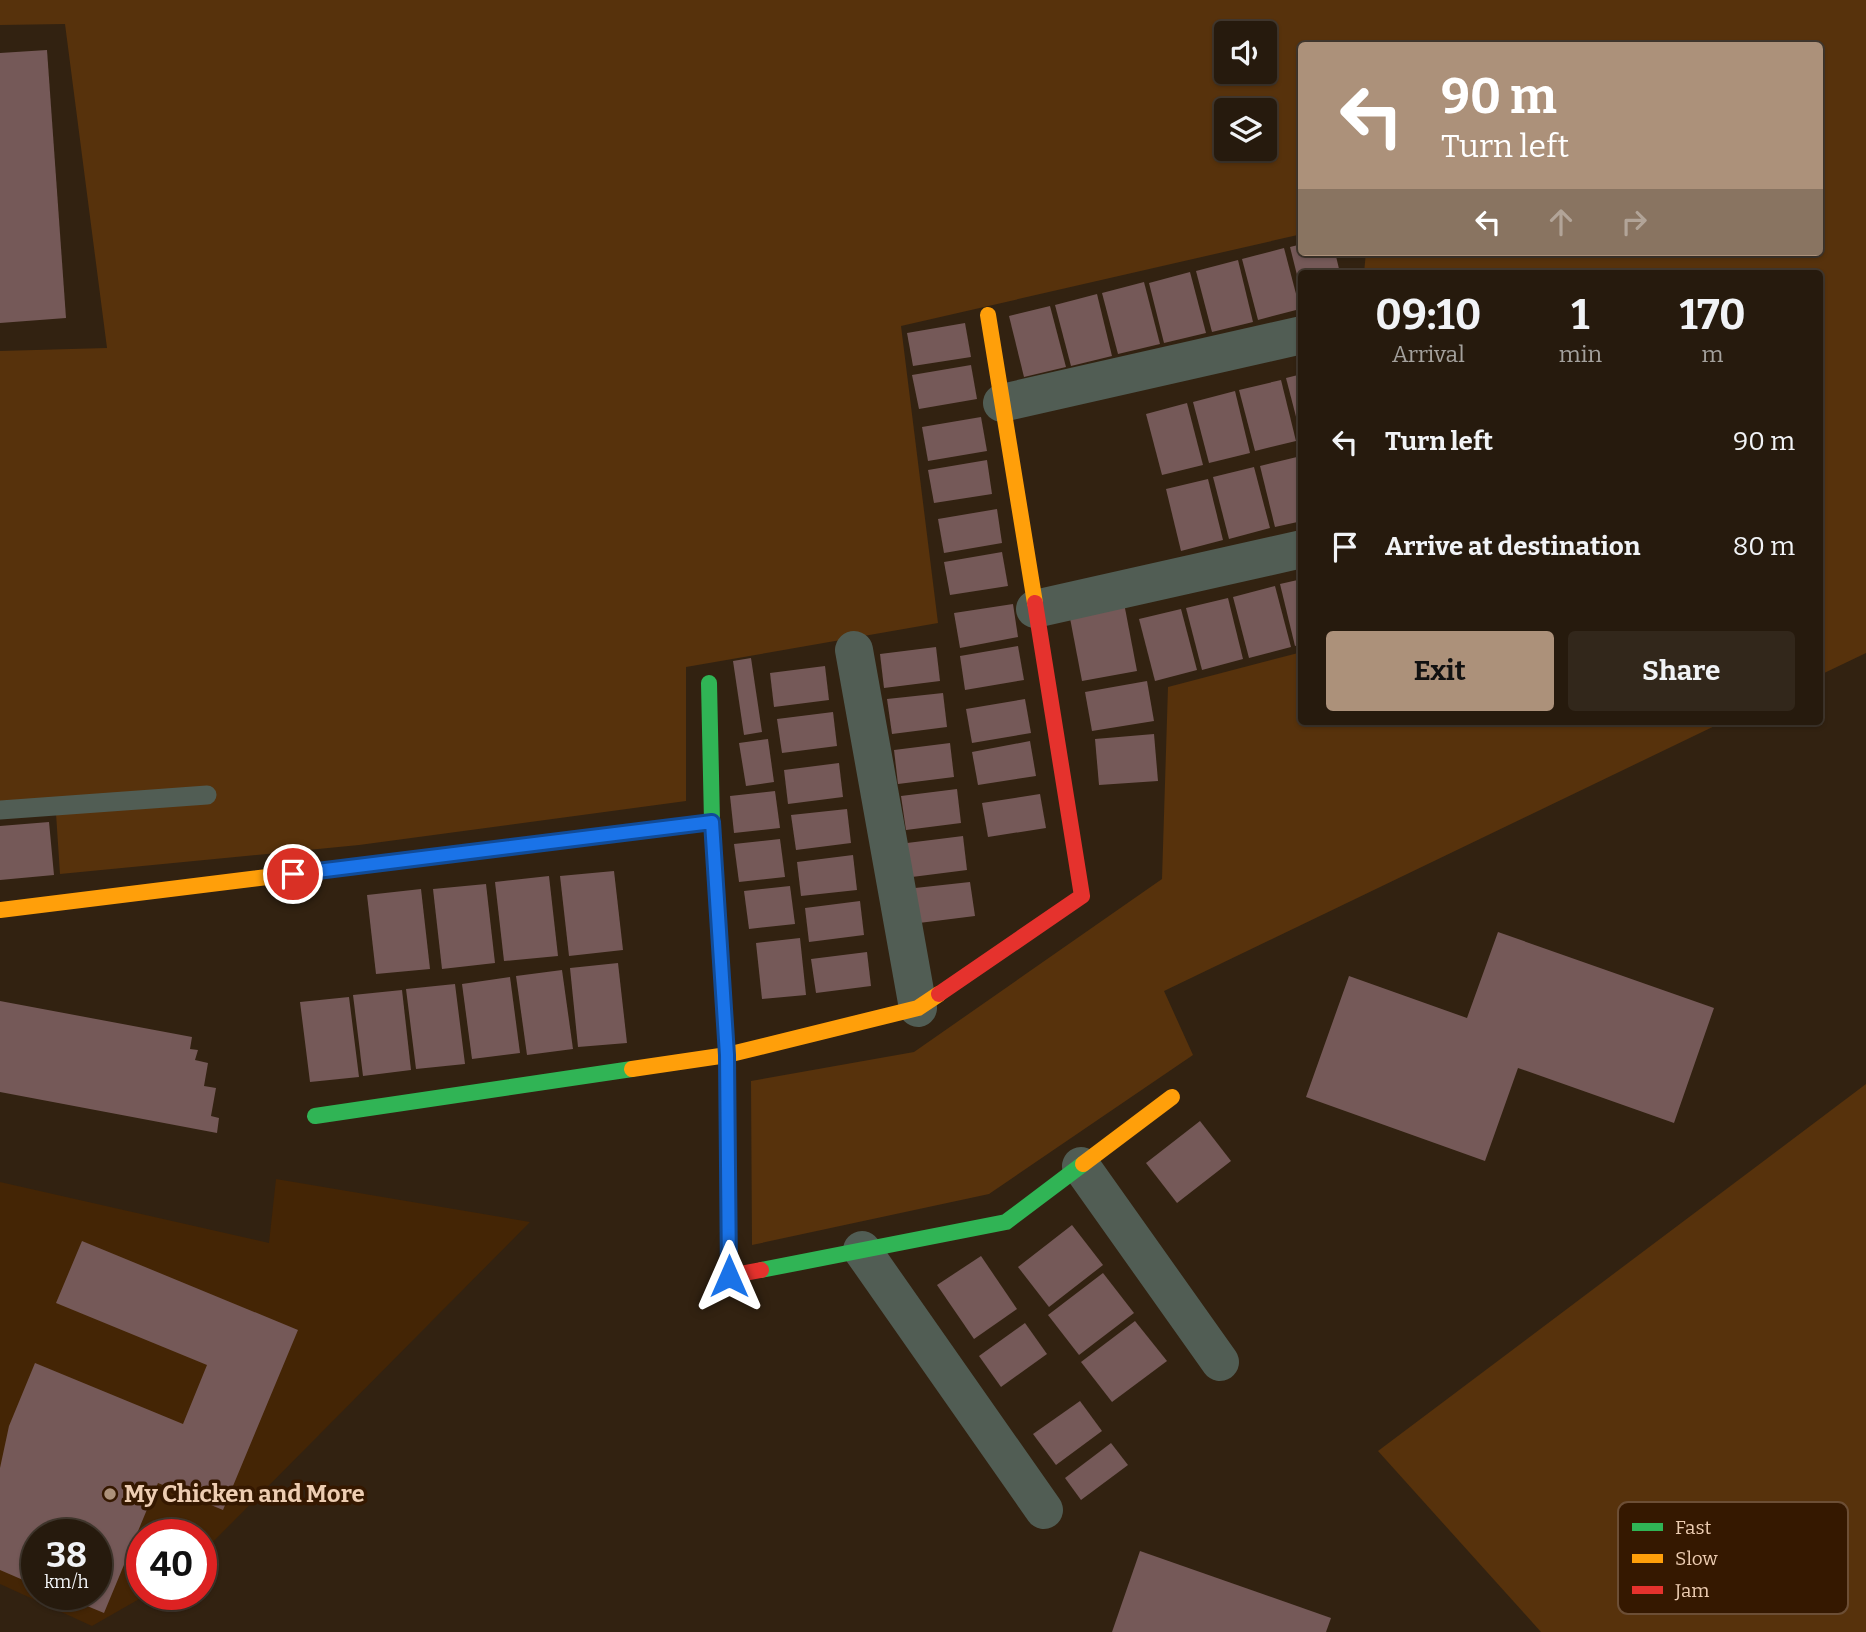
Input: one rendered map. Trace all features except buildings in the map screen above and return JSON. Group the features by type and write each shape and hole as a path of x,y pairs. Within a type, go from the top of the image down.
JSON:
{"street":[{"path":"315,1116 727,1055 918,1009 1082,897 988,315"},
{"path":"1002,403 1298,336"},
{"path":"1035,609 1298,550"},
{"path":"854,650 918,1009"},
{"path":"709,683 712,822 727,1055 729,1276 1006,1222 1172,1097"},
{"path":"0,910 712,822"},
{"path":"1081,1166 1220,1362"},
{"path":"862,1250 1044,1510"}],"lane":[{"path":"0,810 207,795"}],"shaded area":[{"path":"0,0 1866,0 1866,653 1823,674 1823,270 1364,270 1366,256 1823,256 1823,42 1298,42 1298,235 901,326 938,623 686,667 686,801 359,845 60,874 55,798 0,801 0,351 107,348 65,24 0,25"},
{"path":"1298,653 1298,725 1717,725 1164,991 1193,1055 989,1194 752,1245 751,1081 914,1052 1162,879 1168,687"},
{"path":"1866,1084 1866,1632 1541,1632 1378,1451"},
{"path":"276,1179 530,1222 217,1538 217,1519 126,1519 126,1607 92,1626 57,1610 112,1610 112,1519 21,1519 21,1594 0,1584 0,1182 269,1243"}],"traffic: fast":[{"path":"709,683 712,822 727,1058"},
{"path":"315,1116 632,1069"},
{"path":"761,1270 1006,1222 1083,1164"}],"traffic: slow":[{"path":"988,315 1035,603"},
{"path":"0,910 550,842"},
{"path":"632,1069 727,1055 918,1008 939,994"},
{"path":"1083,1164 1172,1097"}],"traffic: jam":[{"path":"939,994 1082,896 1035,603"},
{"path":"550,842 712,822"},
{"path":"727,1058 729,1276 761,1270"}],"place":[{"name":"My Chicken and More","path":"110,1494"}],"route":[{"path":"293,874 712,822 727,1055 729,1276"}]}
